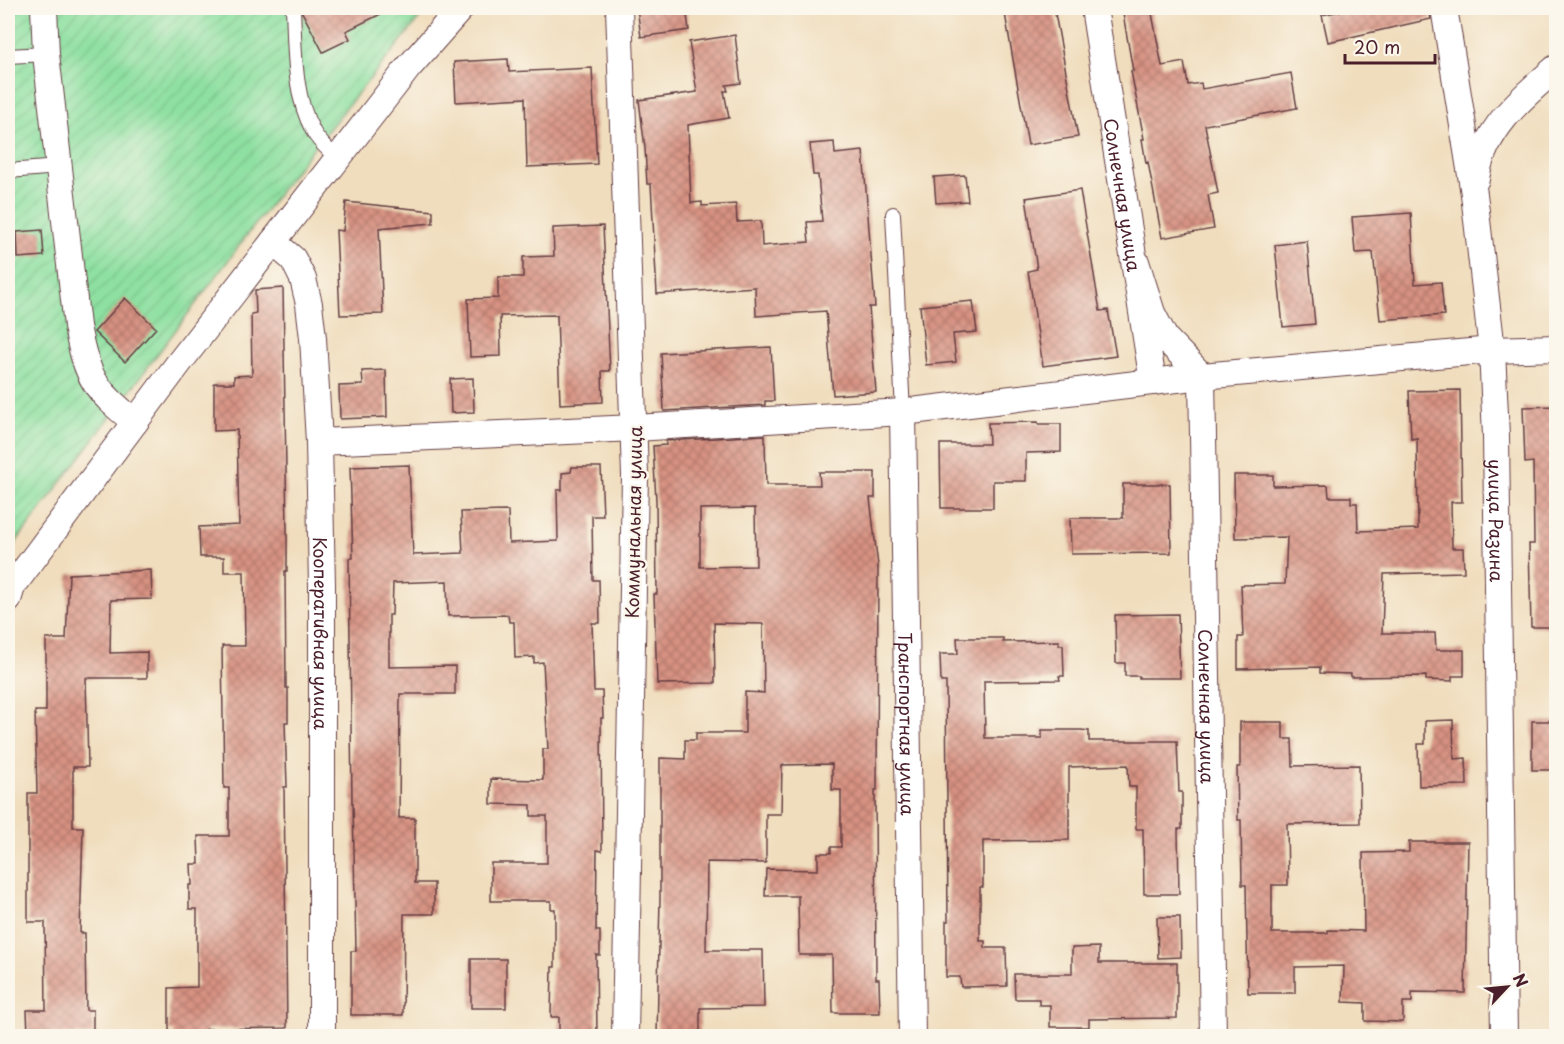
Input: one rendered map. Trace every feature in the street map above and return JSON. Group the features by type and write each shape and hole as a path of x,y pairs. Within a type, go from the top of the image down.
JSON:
{"street":[{"path":"44,8 46,54 77,326 82,352 89,375 100,390 108,400 135,422"},
{"path":"9,593 135,422 273,242 408,68 461,8"},
{"name":"Коммунальная улица","path":"619,8 635,428 625,1036"},
{"name":"Солнечная улица","path":"1094,8 1136,262 1153,382"},
{"name":"улица Разина","path":"1444,8 1474,194 1492,350 1497,460 1504,1036"},
{"path":"1474,194 1479,164 1494,131 1516,106 1557,68"},
{"path":"1457,84 1470,102 1486,112 1505,111 1516,106"},
{"name":"Кооперативная улица","path":"273,242 293,259 303,279 314,338 322,585 322,1036"},
{"path":"1136,262 1152,313 1165,338 1202,376"},
{"path":"319,442 635,428 903,412 1202,376 1492,350 1557,348"},
{"name":"Солнечная улица","path":"1202,376 1213,1036"},
{"name":"Транспортная улица","path":"903,412 912,1036"}],"lane":[{"path":"293,8 296,68 303,104 312,130 321,144 338,159"},
{"path":"8,56 46,54"},
{"path":"8,171 59,166"},
{"path":"893,214 903,412"}],"green space":[{"path":"8,8 428,8 306,157 8,553"}],"building":[{"path":"302,8 393,8 346,31 350,39 323,52"},
{"path":"637,8 686,8 689,30 641,37"},
{"path":"1004,8 1054,8 1078,137 1028,145"},
{"path":"1122,8 1151,8 1162,66 1184,62 1188,85 1201,83 1202,89 1291,73 1297,108 1205,125 1218,193 1208,195 1214,229 1162,238 1148,162 1146,163"},
{"path":"1354,8 1429,8 1431,19 1328,42 1322,15"},
{"path":"735,35 741,83 726,85 728,91 724,91 729,118 688,125 691,203 702,202 702,206 736,204 737,222 761,221 762,246 809,242 807,222 822,221 818,175 813,175 810,144 834,142 835,154 863,151 875,307 869,307 876,392 833,395 826,311 756,316 755,287 657,294 651,184 647,184 639,100 697,92 689,42"},
{"path":"508,59 509,72 592,68 597,164 527,167 525,98 456,102 454,62"},
{"path":"965,175 968,201 936,203 934,177"},
{"path":"1080,190 1100,311 1108,310 1116,356 1043,366 1028,271 1037,269 1026,198"},
{"path":"346,202 433,211 433,223 379,228 383,314 340,315 336,230 343,231"},
{"path":"1411,213 1415,284 1441,282 1444,315 1380,320 1373,252 1355,253 1352,217"},
{"path":"603,226 610,371 602,371 603,402 560,404 557,315 500,316 501,356 470,357 468,299 498,298 498,277 523,277 523,257 554,256 553,228"},
{"path":"42,230 44,256 18,258 17,232"},
{"path":"1307,241 1315,324 1283,327 1275,245"},
{"path":"283,288 287,530 286,688 288,688 288,722 285,722 287,787 284,787 287,1028 207,1029 207,1036 174,1036 174,1031 169,1031 169,988 197,987 197,909 189,909 189,885 192,885 191,864 199,864 198,836 229,836 229,788 224,788 222,646 245,646 244,572 224,572 224,557 200,557 199,527 239,525 237,430 214,431 214,383 234,383 234,376 252,375 251,314 256,313 255,290"},
{"path":"125,298 156,328 125,362 94,332"},
{"path":"973,301 977,332 953,334 956,362 926,365 920,306"},
{"path":"771,347 774,401 765,401 765,405 664,411 661,353"},
{"path":"386,370 387,417 340,419 339,386 363,385 362,371"},
{"path":"473,378 474,412 451,413 450,379"},
{"path":"1460,390 1462,502 1451,502 1452,548 1463,548 1464,572 1384,574 1382,633 1435,633 1436,650 1464,650 1464,676 1452,676 1452,681 1426,680 1426,676 1351,677 1351,674 1320,673 1320,667 1238,669 1238,637 1243,637 1241,585 1285,584 1287,537 1235,538 1234,475 1273,475 1273,486 1328,485 1329,497 1351,497 1351,503 1357,503 1358,531 1418,529 1417,438 1411,439 1409,391"},
{"path":"1557,406 1557,627 1531,627 1529,544 1534,544 1533,462 1525,463 1523,407"},
{"path":"1038,422 1038,424 1061,424 1061,452 1026,453 1026,481 993,481 993,508 941,508 940,444 989,444 988,423"},
{"path":"765,435 766,485 820,485 819,472 875,472 875,498 870,498 878,566 877,790 875,790 876,979 879,979 880,1013 833,1013 832,955 799,955 798,896 765,896 766,869 818,870 818,853 831,853 831,847 841,847 841,790 832,790 832,764 782,765 781,814 766,814 766,863 707,862 706,950 763,950 764,1007 700,1008 700,1036 657,1036 660,758 685,759 685,740 696,740 696,733 745,733 745,692 764,693 763,624 714,623 715,683 657,684 654,594 657,594 656,500 653,446 666,445 666,441","holes":["755,508 756,566 700,567 700,509"]},
{"path":"409,465 413,555 463,553 461,512 508,511 509,543 558,541 557,490 562,490 562,473 571,472 572,467 601,467 603,516 592,516 593,580 599,580 600,623 592,623 594,691 602,691 603,718 601,718 602,851 597,850 596,931 600,931 600,955 596,955 597,1036 559,1036 559,1017 551,1017 552,967 555,967 555,909 551,909 551,901 491,901 491,863 547,863 547,816 531,816 531,805 491,804 491,779 543,780 543,749 548,749 543,662 534,663 534,657 515,658 514,622 509,622 508,615 448,616 447,581 393,583 392,615 389,615 389,667 455,666 455,694 400,694 399,818 415,818 415,883 434,883 434,914 404,914 403,1015 351,1015 351,951 356,951 352,803 349,558 353,558 350,467"},
{"path":"1123,484 1170,484 1171,553 1071,554 1070,518 1123,518"},
{"path":"151,570 152,599 111,600 110,653 147,652 147,678 86,678 88,767 73,767 73,827 83,827 80,933 85,933 86,1010 93,1010 93,1035 28,1035 27,1010 46,1010 45,922 28,922 28,793 37,793 35,711 46,711 46,639 66,639 69,574"},
{"path":"1178,614 1180,678 1125,676 1125,663 1116,663 1115,615"},
{"path":"957,638 1003,638 1003,642 1059,641 1059,645 1063,645 1064,676 1059,676 1060,680 984,681 985,738 1042,738 1042,730 1081,730 1089,731 1089,741 1177,741 1179,792 1182,792 1182,829 1178,829 1179,894 1144,894 1143,829 1136,829 1136,787 1129,787 1128,765 1069,767 1069,840 983,841 980,941 985,941 985,948 1006,948 1007,986 961,987 960,977 946,977 946,921 948,921 946,682 941,682 940,654 958,654"},
{"path":"1453,720 1454,759 1466,758 1467,785 1419,786 1418,744 1425,744 1425,721"},
{"path":"1532,721 1557,721 1557,770 1532,770"},
{"path":"1240,722 1283,722 1283,739 1292,739 1293,766 1359,765 1360,823 1287,824 1288,885 1272,885 1272,933 1364,931 1363,853 1409,852 1409,842 1468,842 1465,993 1412,992 1412,1002 1403,1002 1403,1022 1365,1021 1365,1003 1343,1002 1344,966 1295,967 1295,993 1248,993 1246,885 1242,885 1241,820 1238,820 1237,767 1240,767"},
{"path":"1157,917 1180,917 1181,957 1158,958"},
{"path":"1099,947 1099,963 1177,963 1177,1018 1089,1019 1089,1027 1050,1027 1050,1005 1039,1005 1039,999 1015,999 1014,974 1072,974 1072,948"},
{"path":"471,959 506,959 506,1008 471,1008"}]}
